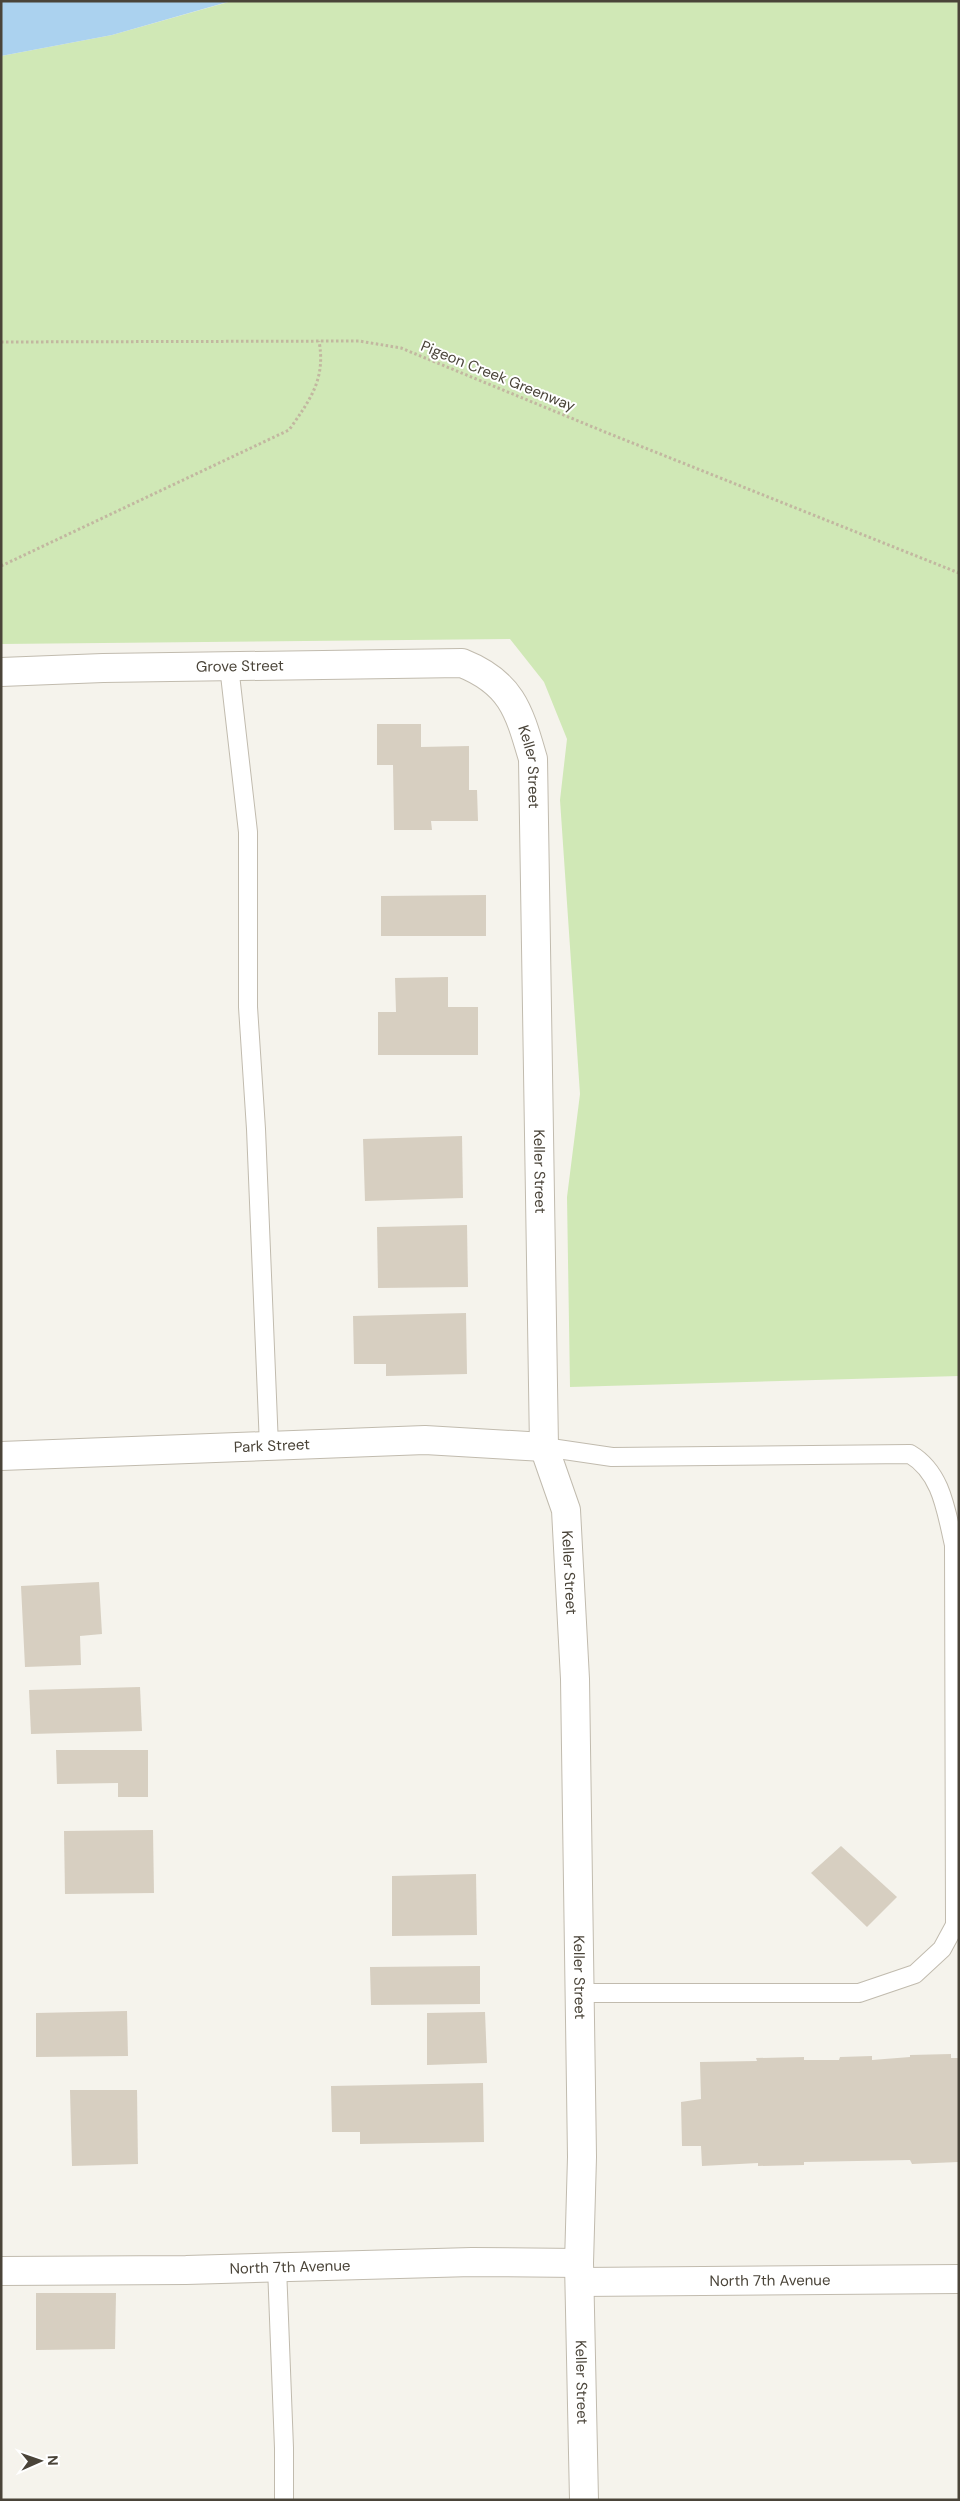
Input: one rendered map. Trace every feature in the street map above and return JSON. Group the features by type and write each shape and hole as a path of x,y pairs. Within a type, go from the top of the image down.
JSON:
{"street":[{"name":"Grove Street","path":"1,672 229,666 462,664 476,669"},
{"name":"Keller Street","path":"476,669 497,683 513,703 520,715 533,759 544,1447 566,1510 575,1679 582,2157 579,2272 584,2500"},
{"name":"Park Street","path":"1,1456 425,1440 544,1447"},
{"name":"North 7th Avenue","path":"1,2271 472,2262 579,2272 959,2279"}],"lane":[{"path":"229,666 248,832 248,1007 256,1129 269,1446"},
{"path":"544,1447 612,1458 910,1454 920,1460 940,1486 954,1544 956,1925 942,1949 915,1974 859,1993 580,1993"},
{"path":"278,2267 284,2500"}],"path":[{"path":"1,566 289,430 314,393 322,358 319,341"},
{"name":"Pigeon Creek Greenway","path":"1,342 359,341 401,348 605,432 959,573"}],"green space":[{"path":"232,1 959,1 959,1376 570,1387 567,1197 580,1094 560,800 567,739 544,682 510,639 1,644 1,56 112,35"}],"water":[{"path":"1,1 231,1 112,35 1,56"}],"building":[{"path":"377,724 421,724 421,747 469,746 469,790 477,790 478,821 431,821 432,830 394,830 393,765 377,765"},
{"path":"486,895 486,936 381,936 381,896"},
{"path":"448,977 448,1007 478,1007 478,1055 378,1055 378,1012 396,1012 395,978"},
{"path":"462,1136 463,1198 365,1201 363,1139"},
{"path":"467,1225 468,1287 378,1288 377,1227"},
{"path":"466,1313 467,1374 386,1376 386,1364 354,1364 353,1316"},
{"path":"99,1582 102,1634 80,1636 81,1665 25,1667 21,1586"},
{"path":"140,1687 142,1731 31,1734 29,1690"},
{"path":"56,1750 148,1750 148,1797 118,1797 118,1783 57,1784"},
{"path":"153,1830 154,1893 65,1894 64,1831"},
{"path":"841,1846 897,1897 867,1927 811,1873"},
{"path":"476,1874 477,1935 392,1936 392,1876"},
{"path":"480,1966 480,2004 371,2005 370,1967"},
{"path":"127,2011 128,2056 36,2057 36,2013"},
{"path":"485,2012 487,2063 427,2065 427,2013"},
{"path":"951,2054 951,2058 959,2058 958,2162 912,2164 910,2160 804,2162 804,2165 758,2166 758,2163 702,2166 701,2146 682,2146 681,2102 701,2099 700,2062 757,2061 756,2058 804,2057 804,2060 839,2060 840,2057 872,2056 872,2060 910,2057 910,2055"},
{"path":"483,2083 484,2142 360,2144 360,2132 332,2132 331,2086"},
{"path":"70,2090 137,2090 138,2164 72,2166"},
{"path":"36,2293 116,2293 115,2349 36,2350"}]}
